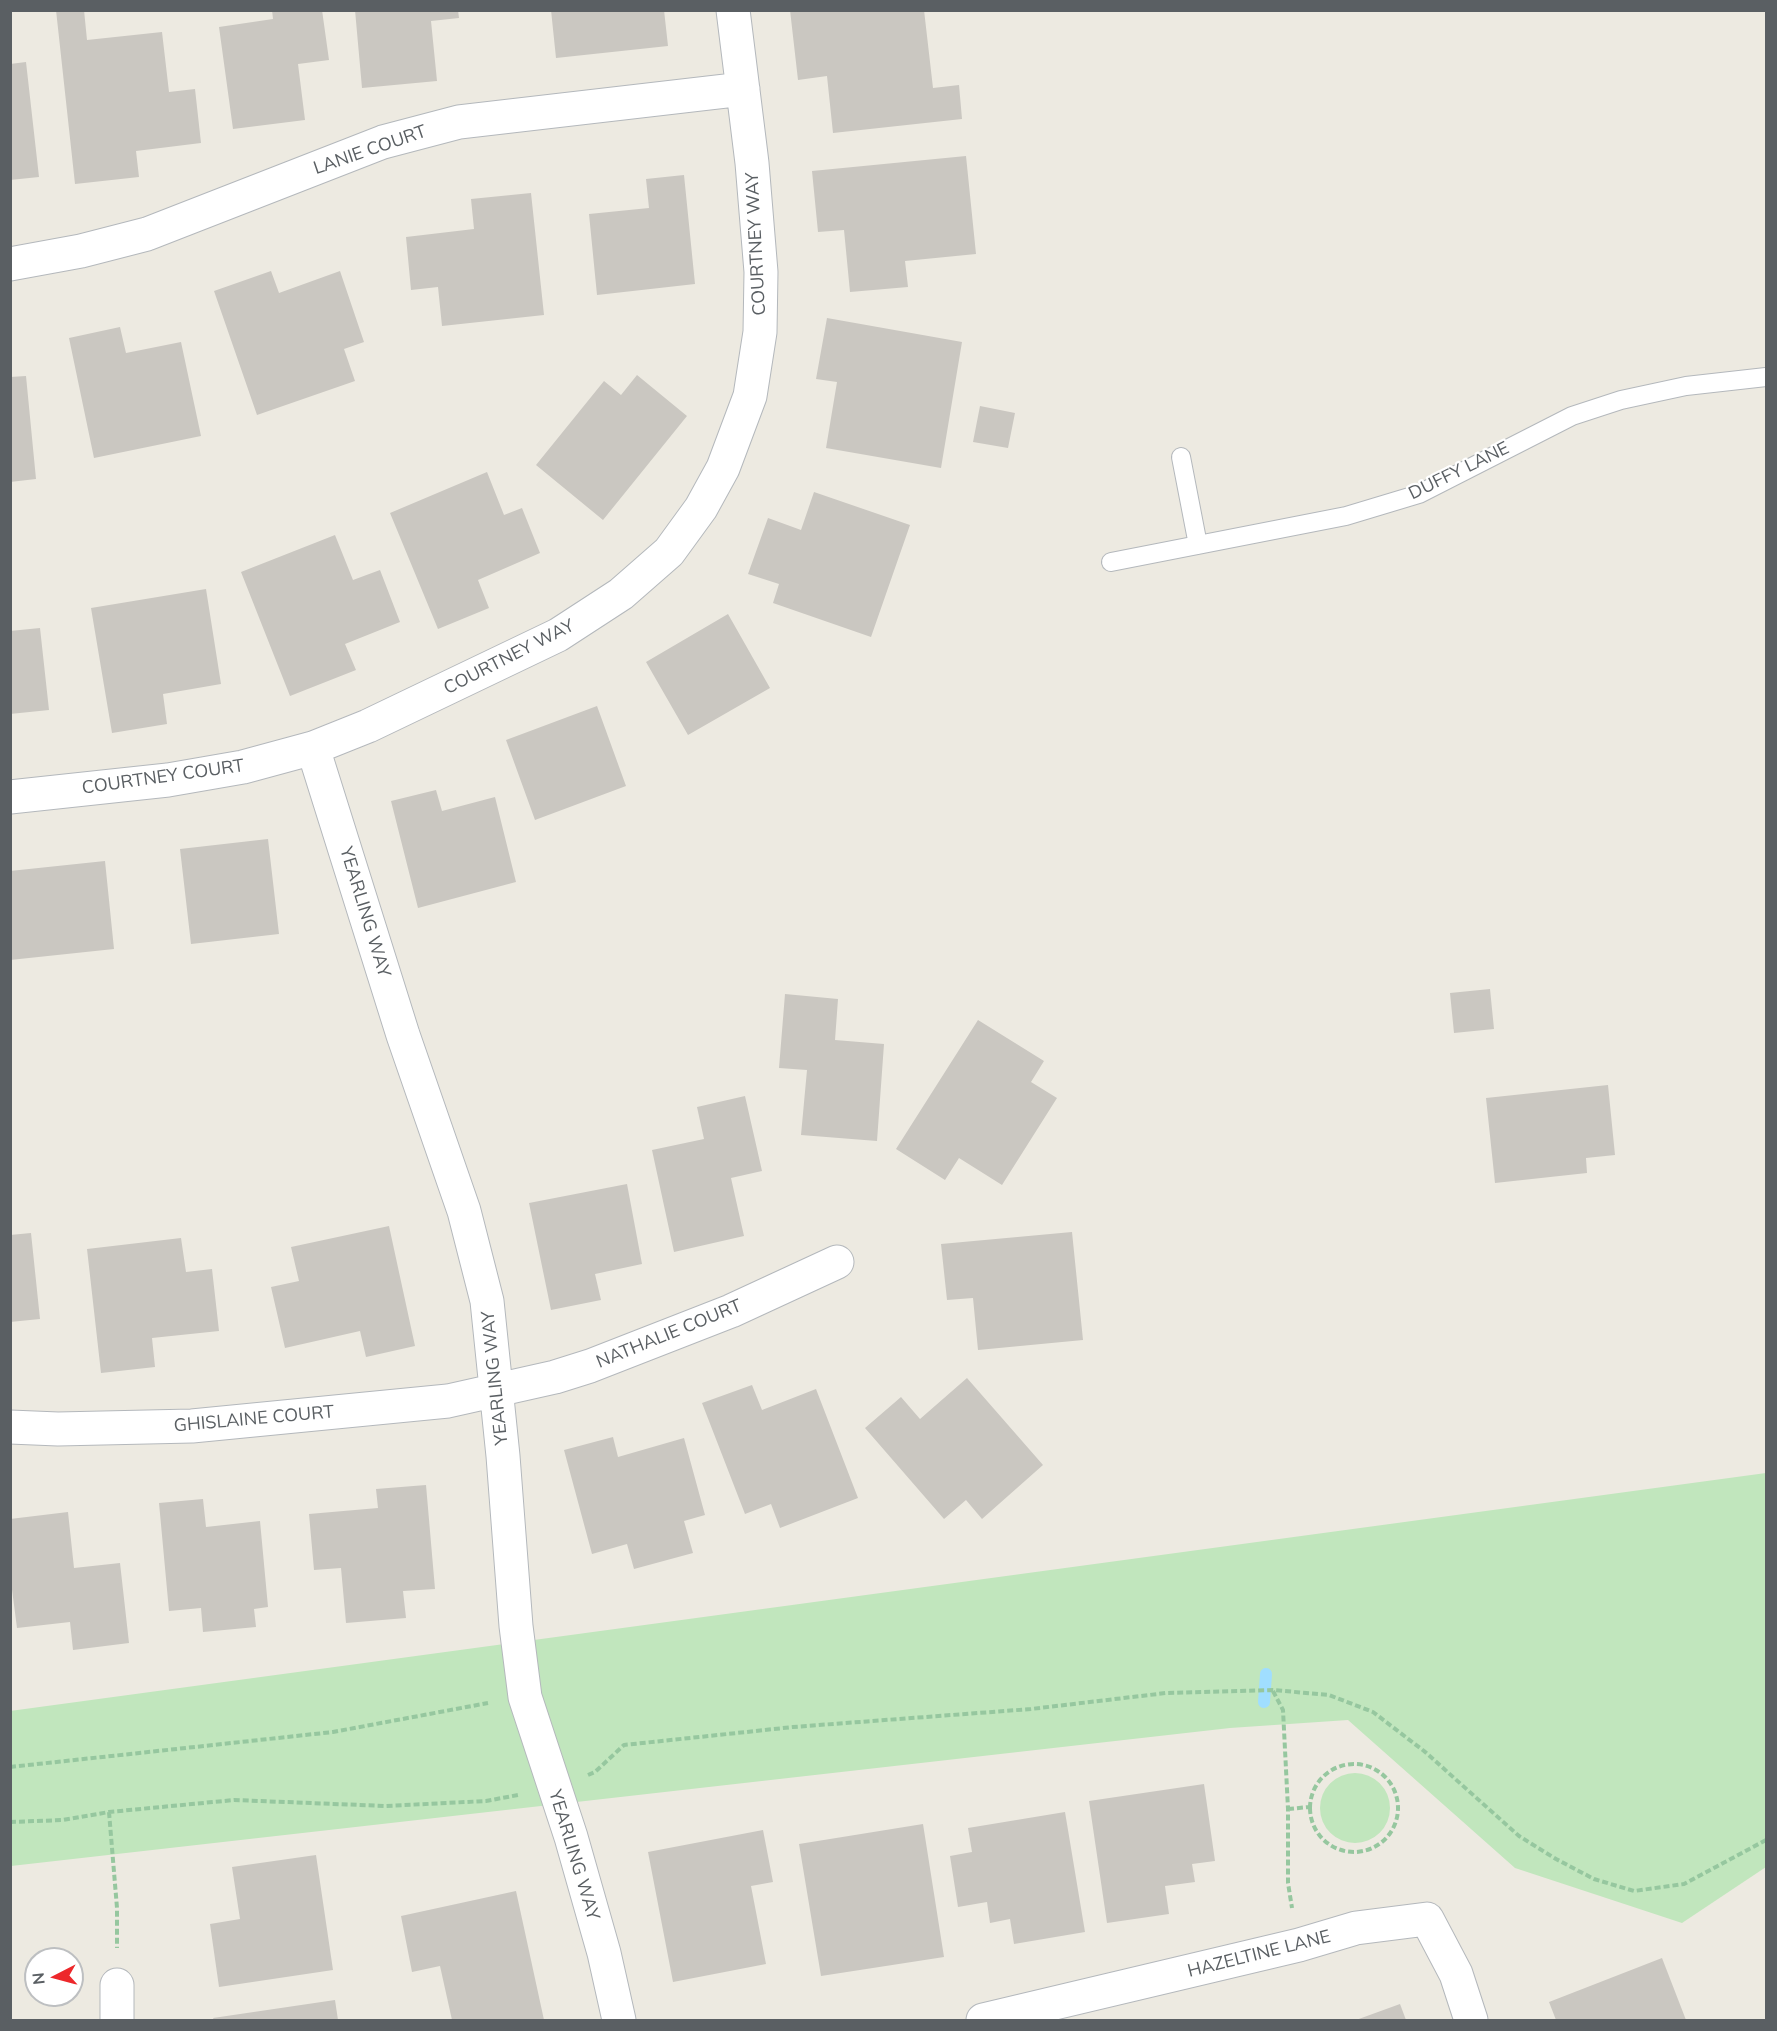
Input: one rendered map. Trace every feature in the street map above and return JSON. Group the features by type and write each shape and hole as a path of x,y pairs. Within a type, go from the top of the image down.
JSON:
{"street":[{"name":"COURTNEY WAY","path":"313,748 368,726 558,635 621,594 669,552 701,508 723,468 750,396 760,332 761,272 752,163 733,10"},
{"name":"LANIE COURT","path":"10,264 81,251 147,234 383,142 459,122 743,89"},
{"name":"COURTNEY COURT","path":"10,797 168,780 243,767 313,748"},
{"name":"YEARLING WAY","path":"313,748 403,1035 464,1211 487,1301 516,1626 525,1696 571,1837 604,1953 619,2020"},
{"name":"NATHALIE COURT","path":"496,1390 555,1377 590,1366 730,1311 837,1263"},
{"name":"GHISLAINE COURT","path":"10,1427 58,1429 192,1426 448,1401 496,1390"},
{"name":"HAZELTINE LANE","path":"983,2020 1299,1945 1356,1928 1427,1919 1456,1974 1471,2020"},
{"path":"117,1985 117,2020"}],"lane":[{"name":"DUFFY LANE","path":"1111,562 1346,516 1419,494 1572,416 1622,400 1686,386 1767,377"},
{"path":"1181,457 1198,545"}],"path":[{"path":"1273,1690 1284,1710 1288,1884 1299,1945"},
{"path":"10,1822 63,1820 109,1812 234,1800 386,1806 486,1801 554,1789 595,1772 624,1745 793,1727 1031,1708 1166,1693 1273,1690 1329,1695 1373,1712 1424,1751 1519,1836 1594,1879 1634,1891 1684,1884 1767,1840"},
{"path":"10,1767 333,1732 525,1696"},
{"path":"1346,1764 1362,1764 1376,1769 1388,1780 1395,1793 1398,1808 1396,1822 1390,1834 1380,1844 1353,1853 1340,1850 1323,1838 1311,1821 1309,1807 1312,1792 1320,1779 1332,1769 1346,1764"},
{"path":"1288,1809 1309,1807"},
{"path":"109,1812 117,1908 117,1985"}],"green space":[{"path":"1766,1473 1766,1867 1682,1923 1515,1868 1348,1720 1230,1728 11,1866 10,1711"},
{"path":"1355,1773 1368,1776 1380,1783 1387,1795 1390,1808 1387,1821 1380,1833 1368,1840 1355,1843 1342,1840 1330,1833 1323,1821 1320,1808 1323,1795 1330,1783 1342,1776"}],"building":[{"path":"56,10 84,10 87,40 162,32 169,92 195,89 201,143 136,151 139,177 75,184"},
{"path":"272,10 322,10 329,60 298,64 305,120 233,129 219,27 273,19"},
{"path":"355,10 458,10 459,18 431,21 437,81 362,88"},
{"path":"551,10 664,10 668,46 556,58"},
{"path":"790,10 924,10 933,88 959,85 962,119 833,133 827,76 798,80"},
{"path":"26,62 39,177 10,180 10,64"},
{"path":"966,156 976,254 905,261 908,287 850,292 844,230 818,232 812,171"},
{"path":"684,175 695,284 597,295 589,214 649,208 646,179"},
{"path":"531,193 544,315 442,326 438,287 411,290 406,237 474,229 471,199"},
{"path":"271,271 279,293 340,271 364,342 344,349 355,381 257,415 214,291"},
{"path":"827,318 962,342 941,468 826,448 837,382 816,379"},
{"path":"120,327 126,353 181,342 201,436 94,458 69,338"},
{"path":"637,375 687,416 603,520 536,465 604,381 621,395"},
{"path":"26,376 36,479 10,482 10,377"},
{"path":"980,406 1015,413 1008,448 973,442"},
{"path":"487,472 504,515 522,508 540,553 478,580 489,608 438,629 390,513"},
{"path":"814,492 910,525 871,637 773,603 779,584 748,574 768,518 801,530"},
{"path":"335,535 353,580 380,570 400,622 345,644 356,670 290,696 241,572"},
{"path":"206,589 221,684 163,694 167,724 112,733 91,608"},
{"path":"728,614 770,688 688,735 646,662"},
{"path":"40,628 49,710 10,714 10,631"},
{"path":"597,706 626,786 535,820 506,740"},
{"path":"436,790 442,811 495,797 516,882 418,908 391,801"},
{"path":"268,839 279,934 191,944 180,849"},
{"path":"105,861 114,949 10,960 10,871"},
{"path":"1490,989 1494,1029 1454,1033 1450,993"},
{"path":"785,994 838,999 835,1040 884,1044 877,1141 801,1135 807,1070 779,1068"},
{"path":"978,1020 1044,1061 1031,1082 1057,1098 1002,1185 959,1158 945,1180 896,1149"},
{"path":"1608,1085 1615,1155 1586,1158 1587,1173 1495,1183 1486,1098"},
{"path":"745,1096 762,1171 731,1178 744,1236 674,1252 652,1150 704,1139 697,1107"},
{"path":"627,1184 642,1264 595,1274 601,1300 551,1310 529,1203"},
{"path":"389,1226 415,1346 366,1357 360,1331 285,1348 271,1287 299,1281 291,1247"},
{"path":"1072,1232 1083,1340 978,1350 973,1298 947,1300 941,1244"},
{"path":"31,1233 40,1319 10,1322 10,1235"},
{"path":"181,1238 186,1272 212,1269 219,1331 152,1338 155,1367 101,1373 87,1249"},
{"path":"967,1378 1043,1465 982,1519 966,1500 944,1519 865,1428 901,1397 920,1419"},
{"path":"752,1385 762,1410 816,1389 858,1498 780,1528 771,1504 745,1514 702,1403"},
{"path":"613,1437 618,1457 684,1438 705,1515 684,1521 693,1553 634,1569 627,1544 592,1554 564,1450"},
{"path":"426,1485 435,1589 403,1591 406,1618 346,1623 341,1568 314,1570 309,1514 378,1508 376,1489"},
{"path":"203,1499 206,1527 260,1521 268,1607 254,1609 256,1627 203,1632 201,1608 169,1611 159,1503"},
{"path":"68,1512 74,1568 120,1563 129,1643 73,1650 70,1622 17,1628 10,1574 10,1519"},
{"path":"1204,1784 1215,1861 1192,1864 1195,1882 1165,1886 1169,1914 1107,1923 1089,1801"},
{"path":"1065,1812 1085,1932 1014,1944 1010,1919 990,1923 987,1902 958,1907 950,1856 972,1852 968,1828"},
{"path":"923,1824 944,1957 821,1976 799,1844"},
{"path":"763,1830 773,1882 751,1886 766,1964 673,1982 648,1852"},
{"path":"316,1855 333,1970 219,1987 210,1924 240,1919 232,1867"},
{"path":"516,1891 544,2020 452,2020 440,1966 412,1972 401,1916"},
{"path":"1662,1958 1686,2020 1556,2020 1549,2002"},
{"path":"335,2000 338,2020 214,2020 213,2018"},
{"path":"1400,2004 1406,2020 1356,2020"}],"waterway":[{"path":"1264,1702 1266,1674"}]}
